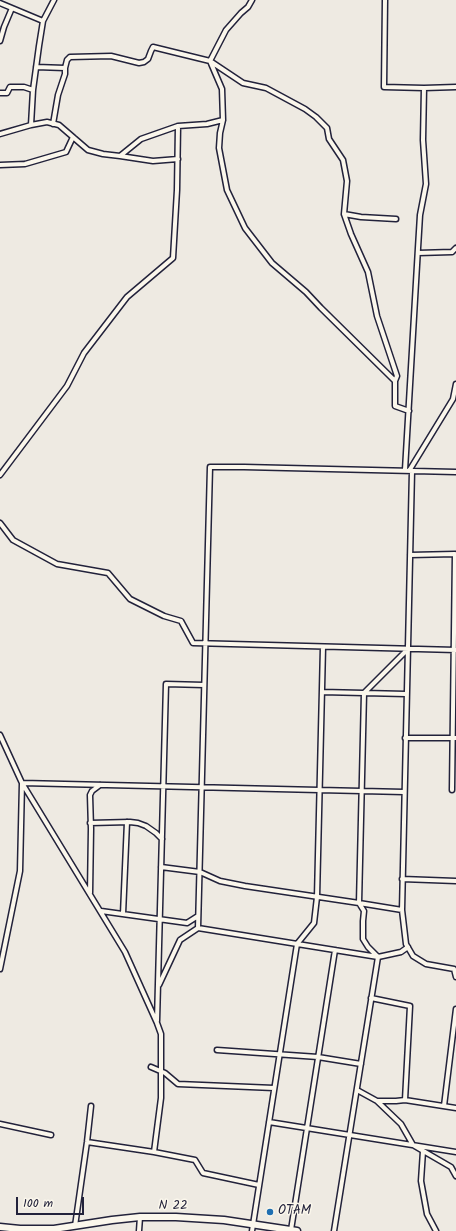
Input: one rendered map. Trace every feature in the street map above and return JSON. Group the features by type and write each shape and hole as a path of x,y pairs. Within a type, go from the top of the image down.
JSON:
{"main road":[{"name":"N 22","path":"0,1227 20,1229 54,1229 140,1217 176,1217 224,1220 294,1230"}],"street":[{"path":"31,125 33,90 43,21 54,0"},
{"path":"210,61 226,30 248,7 252,0"},
{"path":"385,0 384,87 456,87"},
{"path":"0,3 43,21"},
{"path":"0,41 12,8"},
{"path":"53,124 58,95 65,74 67,60 70,57 111,56 139,63 148,59 153,47 210,61 243,83 266,88 305,108 327,128 329,139 343,160 347,181 344,214 368,272 377,316 397,376 395,381 395,406 409,411"},
{"path":"210,61 222,89 222,120 219,148 227,190 245,228 272,263 306,292 395,381"},
{"path":"36,67 65,68"},
{"path":"0,93 7,93 10,87 24,87 33,90"},
{"path":"424,88 423,140 426,184 420,215 409,411 410,555 402,910 406,944 413,956 426,964 454,969 456,977"},
{"path":"120,156 141,140 178,126 207,124 222,120"},
{"path":"0,134 47,122 58,125 88,150 103,154 153,161 178,159"},
{"path":"0,475 68,386 84,352 127,297 173,258 178,159 178,126"},
{"path":"0,165 25,164 66,152 73,137"},
{"path":"344,214 361,217 396,219"},
{"path":"418,253 452,252 456,248"},
{"path":"409,471 453,399 456,384"},
{"path":"198,928 210,468 244,467 456,472"},
{"path":"0,523 13,540 57,564 108,573 130,599 164,616 181,621 193,643 455,650"},
{"path":"410,555 455,554 456,604 452,790"},
{"path":"252,1231 297,944 314,923 317,897 323,647"},
{"path":"378,956 368,947 363,939 364,912 359,903 364,693 408,649"},
{"path":"157,1023 166,684 204,686"},
{"path":"322,692 406,694"},
{"path":"0,735 22,783 125,952 157,1023 161,1034 161,1098 154,1152"},
{"path":"405,738 454,738"},
{"path":"22,783 404,792"},
{"path":"0,969 20,871 22,783"},
{"path":"90,894 90,795 92,791 100,784"},
{"path":"123,914 127,822"},
{"path":"90,823 138,823 156,832 162,839"},
{"path":"161,867 200,872 220,881 245,886 402,910"},
{"path":"402,879 456,881"},
{"path":"101,912 187,923 198,916"},
{"path":"158,988 180,940 198,928 378,956 401,952 408,947"},
{"path":"294,1230 307,1128 335,950"},
{"path":"334,1231 378,956"},
{"path":"372,998 410,1006 405,1100"},
{"path":"444,1106 456,1009"},
{"path":"216,1050 280,1054 361,1064"},
{"path":"151,1067 165,1073 178,1084 274,1088"},
{"path":"357,1090 376,1101 401,1124 413,1145 451,1167 456,1176"},
{"path":"376,1101 405,1100 456,1108"},
{"path":"75,1226 91,1106"},
{"path":"269,1122 456,1152"},
{"path":"0,1124 51,1135"},
{"path":"87,1142 195,1160 202,1173 259,1184"},
{"path":"423,1151 421,1182 427,1214 436,1231"},
{"path":"139,1231 140,1217"}],"place":[{"name":"OTAM","path":"270,1212"}]}
